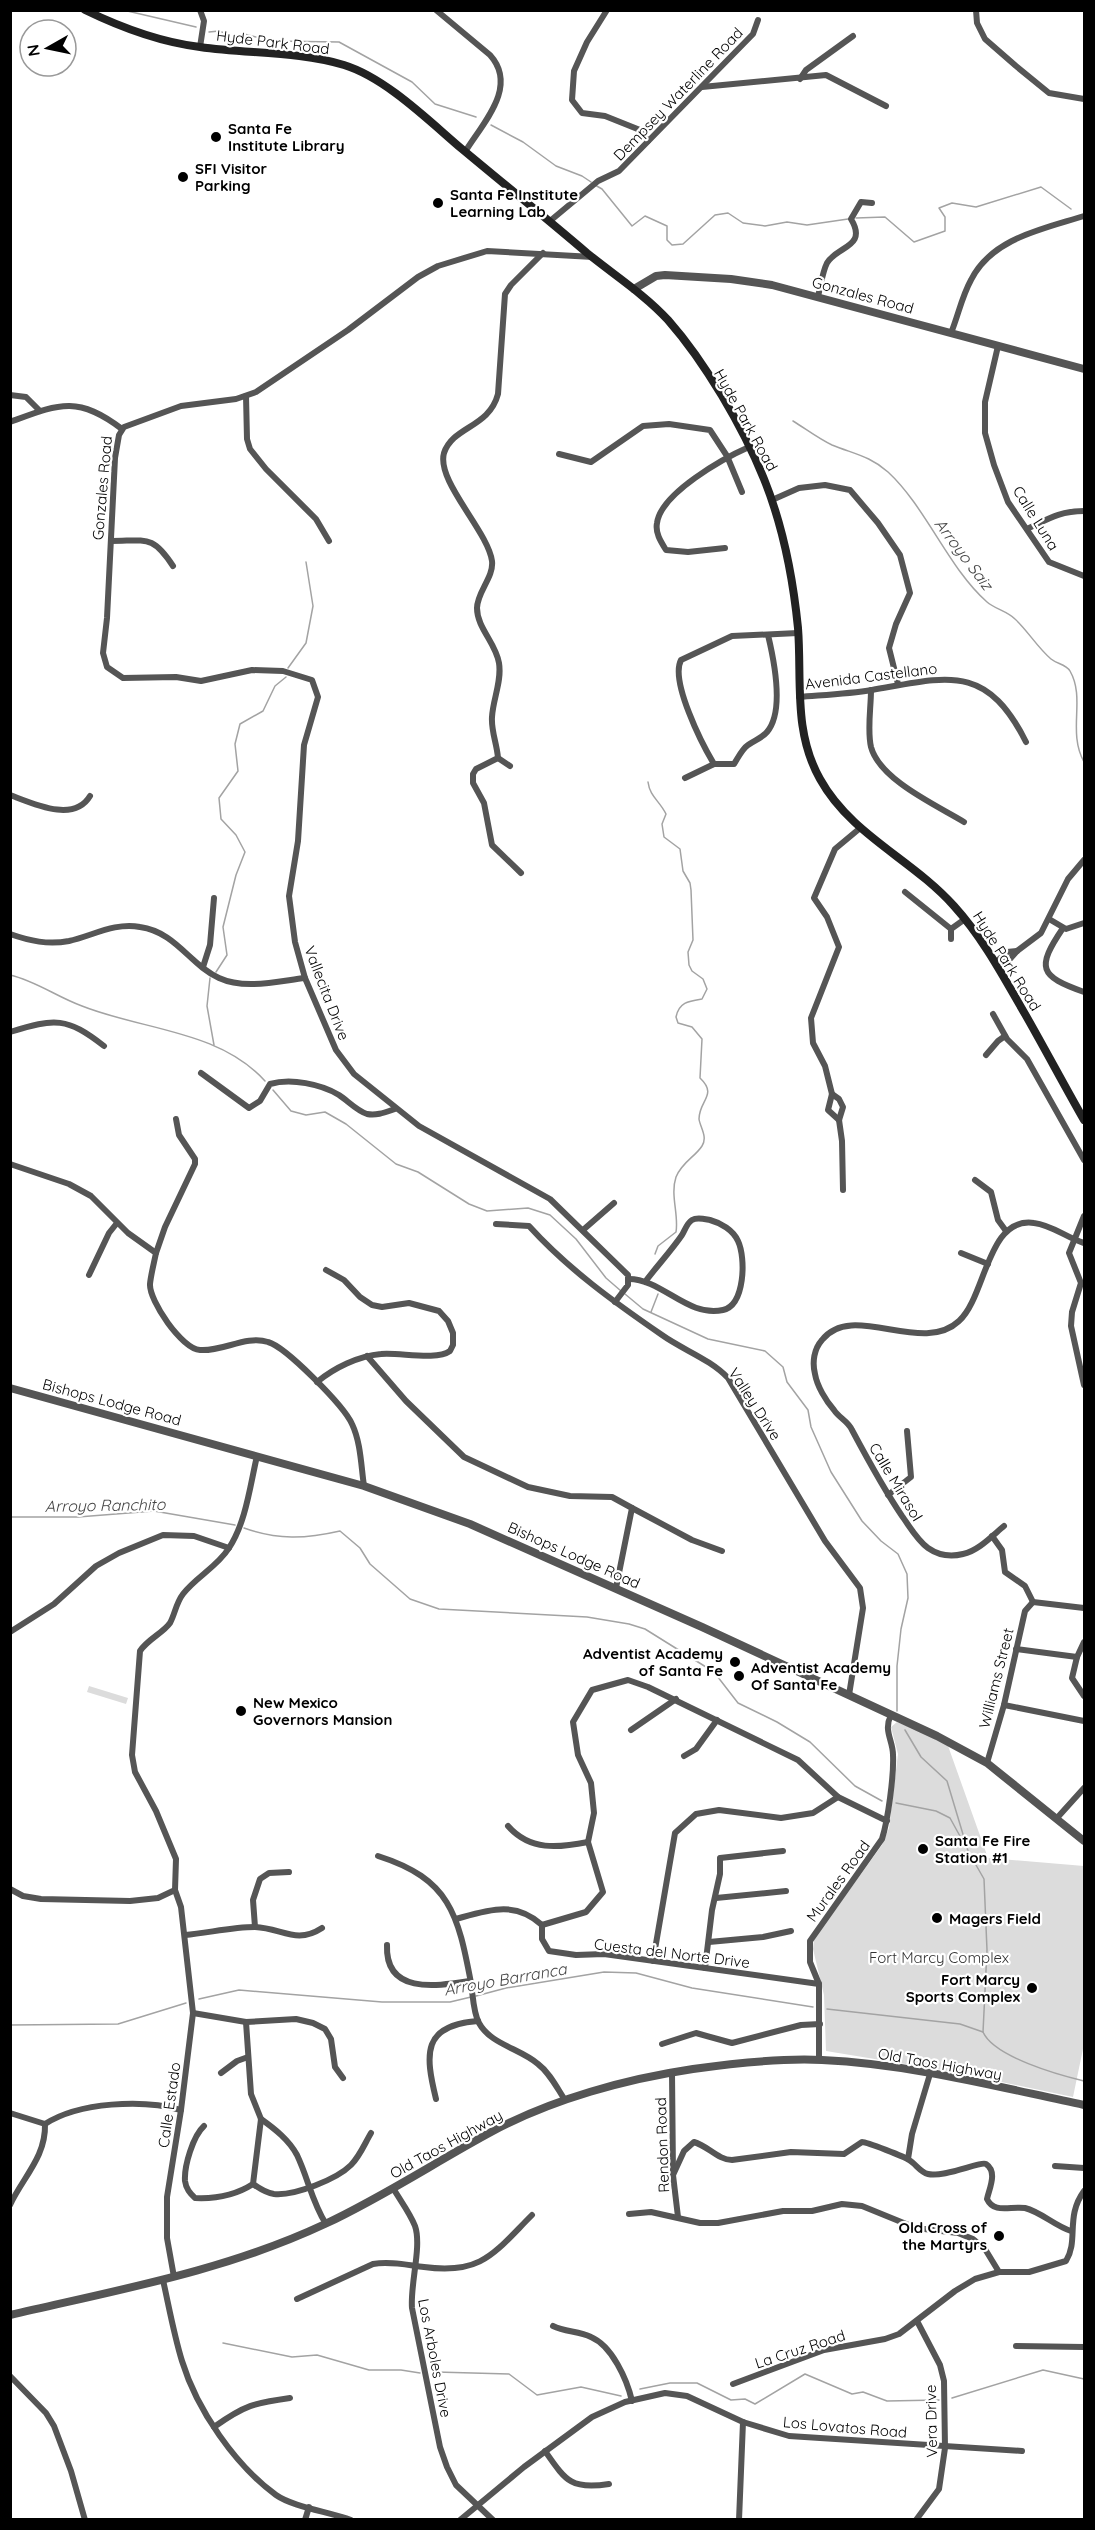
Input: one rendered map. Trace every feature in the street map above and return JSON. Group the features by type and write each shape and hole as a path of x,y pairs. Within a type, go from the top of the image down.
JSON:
{"main road":[{"name":"Hyde Park Road","path":"85,10 145,35 200,47 312,58 347,65 380,84 410,106 634,289 667,319 693,352 749,447 772,500 787,555 798,633 801,727 818,776 830,795 859,828 919,873 965,919 995,963 1084,1120"}],"street":[{"path":"200,10 204,21 200,47"},
{"path":"436,10 488,53 497,64 502,76 498,99 465,152"},
{"path":"607,10 586,42 574,71 572,100 582,113 605,116 640,130 648,141"},
{"path":"976,10 977,23 985,39 1016,66 1049,93 1084,99"},
{"name":"Dempsey Waterline Road","path":"550,221 598,181 619,171 753,34 759,20"},
{"path":"800,79 806,70 853,36"},
{"path":"701,87 826,75 886,106"},
{"path":"818,297 828,262 849,246 856,235 851,219 855,210 861,202 872,203"},
{"path":"951,333 971,279 995,252 1012,240 1084,216"},
{"name":"Gonzales Road","path":"252,670 197,681 176,677 123,678 109,669 104,660 115,458 122,429 181,406 246,396 267,386 431,269 487,251 593,257"},
{"path":"510,766 498,758 492,720 499,662 478,620 477,610 477,602 492,561 482,537 447,476 443,463 444,452 451,442 481,421 496,404 505,294 543,253"},
{"name":"Gonzales Road","path":"634,289 656,276 665,275 752,282 818,297 1084,369"},
{"name":"Calle Luna","path":"998,346 985,402 985,433 994,465 1008,502 1049,562 1084,576"},
{"path":"10,394 26,397 40,411"},
{"path":"246,396 247,439 250,449 316,519 329,541"},
{"path":"10,422 64,405 77,406 96,412 122,429"},
{"path":"559,454 591,462 644,426 669,424 710,430 727,456 742,492"},
{"path":"725,548 688,552 666,550 659,538 656,523 664,508 686,484 727,456 749,447"},
{"path":"772,500 799,488 825,484 850,490 878,523 900,555 910,592 896,624 889,648 898,684"},
{"path":"1027,530 1070,510 1084,511"},
{"path":"111,541 153,543 160,548 172,566"},
{"path":"714,764 699,740 678,681 680,663 687,655 728,637 798,633"},
{"path":"685,778 714,764 734,764 746,746 762,736 774,720 775,665 768,635"},
{"name":"Vallecita Drive","path":"252,670 284,671 312,680 318,697 303,745 298,841 288,896 295,942 305,978 336,1050 344,1063 395,1109 439,1140 537,1191 555,1203 625,1271 629,1279"},
{"name":"Avenida Castellano","path":"799,697 871,690 932,679 959,680 979,686 997,698 1012,716 1026,742"},
{"path":"871,690 871,745 877,763 896,780 964,822"},
{"path":"498,758 476,769 472,783 484,803 492,845 521,873"},
{"path":"10,795 44,806 70,811 80,808 90,796"},
{"path":"843,1190 839,1120 843,1107 832,1094 825,1066 813,1043 811,1018 839,946 827,917 814,898 835,849 859,828"},
{"path":"995,963 1009,960 1017,951 1038,937 1068,879 1084,860"},
{"path":"905,891 951,929"},
{"path":"203,967 211,939 214,898"},
{"path":"951,929 965,919"},
{"path":"1049,919 1063,928 1072,928 1084,923"},
{"path":"10,934 37,942 56,942 119,927 142,927 165,936 220,978 244,984 305,978"},
{"path":"1063,928 1046,957 1047,972 1053,979 1084,992"},
{"path":"951,929 951,939"},
{"path":"993,1014 1005,1036 1028,1059 1084,1160"},
{"path":"10,1032 45,1023 60,1022 84,1031 104,1046"},
{"path":"986,1055 1005,1036"},
{"path":"201,1073 249,1108 260,1101 270,1083 283,1080 300,1082 337,1094 366,1114 395,1109"},
{"path":"832,1094 828,1110 839,1120"},
{"path":"176,1119 179,1135 195,1159 195,1164 165,1227 156,1252 150,1286 164,1317 186,1344 199,1350 267,1341 281,1349 317,1382 352,1423 358,1443 364,1486"},
{"path":"10,1164 69,1184 91,1196 131,1236 156,1252"},
{"path":"975,1180 992,1194 998,1220 1006,1231 1017,1224 1033,1223 1084,1243"},
{"path":"583,1230 614,1203"},
{"path":"1084,1216 1074,1239 1070,1256 1081,1283 1072,1312 1071,1326 1084,1385"},
{"path":"615,1302 627,1287 629,1279 645,1282 700,1308 715,1311 730,1307 738,1297 740,1290 742,1257 738,1239 730,1230 718,1223 703,1219 691,1220 645,1282"},
{"path":"89,1275 109,1233 117,1223"},
{"name":"Valley Drive","path":"496,1224 529,1226 560,1259 615,1302 664,1336 714,1366 728,1378 825,1541 858,1584 863,1608 849,1695"},
{"name":"Calle Mirasol","path":"1004,1526 965,1554 950,1555 935,1552 919,1541 873,1472 850,1425 834,1411 816,1379 813,1362 816,1349 829,1332 846,1325 929,1333 950,1327 959,1321 970,1307 997,1243 1006,1231"},
{"path":"961,1253 988,1264"},
{"path":"317,1382 334,1370 367,1356 384,1353 444,1354 453,1345 450,1325 439,1311 405,1302 382,1307 372,1305 360,1297 344,1280 326,1270"},
{"path":"367,1356 406,1401 464,1456 528,1487 570,1496 612,1497 692,1540 722,1551"},
{"name":"Bishops Lodge Road","path":"10,1388 364,1486 470,1524 849,1695 987,1763 1084,1841"},
{"path":"888,1496 911,1477 907,1431"},
{"path":"10,1632 54,1604 96,1566 120,1552 163,1535 194,1536 229,1548 240,1523 257,1456"},
{"path":"616,1588 632,1508"},
{"path":"992,1536 1002,1550 1005,1572 1025,1586 1033,1602 1084,1608"},
{"name":"Calle Estado","path":"174,2277 167,2238 167,2197 193,2013 181,1907 175,1890 176,1859 156,1811 135,1772 132,1755 140,1651 146,1642 170,1622 176,1604 184,1592 229,1548"},
{"name":"Williams Street","path":"987,1763 1004,1705 1025,1611 1033,1602"},
{"path":"1084,1642 1077,1657 1072,1678 1084,1696"},
{"path":"1016,1649 1077,1657"},
{"path":"456,1919 482,1911 509,1909 528,1913 542,1925 586,1912 603,1892 588,1842 594,1813 591,1783 578,1755 573,1722 592,1690 628,1680 676,1699 798,1760 838,1797 887,1821"},
{"path":"631,1730 676,1699"},
{"path":"1004,1705 1084,1721"},
{"name":"Murales Road","path":"819,2060 819,1984 810,1962 810,1941 882,1839 887,1821 894,1757 887,1731 887,1722 891,1715"},
{"path":"684,1756 696,1749 717,1720"},
{"path":"1057,1818 1084,1788"},
{"path":"653,1961 675,1833 696,1814 719,1810 781,1818 813,1813 838,1797"},
{"path":"508,1826 519,1839 542,1845 570,1846 588,1842"},
{"path":"705,1968 720,1858 783,1851"},
{"path":"378,1856 399,1863 422,1876 450,1905 456,1919 471,1981 478,2021 486,2033 541,2065 565,2100"},
{"path":"255,1927 254,1900 260,1879 269,1874 289,1872"},
{"path":"10,1889 23,1896 41,1899 130,1901 158,1898 175,1890"},
{"path":"716,1898 786,1891"},
{"name":"Cuesta del Norte Drive","path":"542,1925 542,1939 549,1951 576,1955 604,1954 819,1984"},
{"path":"185,1935 255,1927 299,1937 311,1935 322,1928"},
{"path":"709,1942 763,1937 791,1931"},
{"path":"387,1945 387,1957 398,1977 414,1985 471,1981"},
{"path":"193,2013 246,2022 296,2019 325,2029 332,2039 335,2067 343,2078"},
{"path":"436,2099 429,2072 429,2054 434,2038 456,2023 478,2021"},
{"path":"246,2022 251,2094 261,2119 253,2184"},
{"path":"662,2044 696,2033 732,2043 801,2025 820,2024"},
{"path":"221,2073 237,2061 248,2057"},
{"name":"Old Taos Highway","path":"10,2315 163,2280 259,2253 326,2224 495,2129 565,2100 672,2073 745,2063 819,2060 930,2074 1084,2105"},
{"name":"Rendon Road","path":"672,2073 673,2175 678,2217"},
{"path":"908,2159 912,2134 930,2074"},
{"path":"10,2113 45,2124 58,2116 104,2105 164,2105 181,2110"},
{"path":"261,2119 282,2135 296,2154 317,2211 326,2224"},
{"path":"10,2205 40,2156 46,2138 45,2124"},
{"path":"204,2126 196,2133 193,2144 185,2180 187,2190 195,2198 207,2198 229,2195 253,2184"},
{"path":"253,2184 261,2190 275,2194 308,2188 338,2175 350,2166 371,2133"},
{"path":"673,2175 684,2151 694,2142 704,2145 726,2160 791,2152 844,2154 862,2142 869,2142 908,2159 928,2174 947,2174 985,2163 993,2179 987,2199 990,2205 996,2209 1026,2209 1071,2231 1073,2212 1084,2190"},
{"path":"1055,2166 1084,2168"},
{"name":"Los Arboles Drive","path":"393,2188 415,2227 417,2241 411,2293 412,2308 440,2447 456,2485 493,2520"},
{"path":"629,2214 651,2212 700,2223 718,2223 783,2211 812,2211 842,2204 862,2206 916,2228 958,2233 973,2239 985,2249 999,2272"},
{"path":"297,2299 373,2264 384,2262 444,2270 472,2266 501,2247 532,2215"},
{"name":"La Cruz Road","path":"733,2384 824,2350 885,2339 899,2334 955,2291 975,2279 999,2272 1029,2272 1066,2261 1070,2254 1071,2231"},
{"path":"163,2280 182,2362 195,2395 233,2453 278,2496 351,2520"},
{"name":"Vera Drive","path":"916,2520 939,2489 945,2448 944,2381 940,2366 917,2320"},
{"path":"553,2326 588,2336 599,2343 621,2371 632,2400"},
{"path":"1016,2346 1084,2347"},
{"path":"10,2376 46,2413 54,2426 71,2471 85,2520"},
{"name":"Los Lovatos Road","path":"460,2520 545,2451 597,2414 632,2400 665,2393 678,2394 743,2422 789,2436 945,2448 1022,2451"},
{"path":"214,2427 253,2403 291,2398"},
{"path":"740,2520 743,2422"},
{"path":"545,2451 561,2474 573,2484 588,2487 609,2484"},
{"path":"304,2520 309,2507"}],"green space":[{"path":"89,1686 128,1698 126,1704 87,1692"},
{"name":"Fort Marcy Complex","path":"897,1722 947,1743 988,1858 1084,1866 1084,2044 1073,2097 954,2072 826,2051 824,1995 813,1949 814,1939 821,1926 882,1845 889,1828 898,1754 891,1727"}],"waterway":[{"path":"123,10 196,27"},
{"path":"209,32 219,31 232,36 244,34 272,41 339,42 412,82 435,104 476,117"},
{"path":"491,125 523,142 556,166 591,182"},
{"path":"595,185 602,189 632,226 645,216 667,226 667,240 672,245 683,244 715,215 728,213 743,223 765,226 787,222 807,225 848,219"},
{"path":"856,218 885,217 914,242 945,231 945,217 939,208 952,203 976,207 1041,187 1071,209"},
{"name":"Arroyo Saiz","path":"793,421 827,443 868,459 888,472 914,502 973,588 990,604 1015,619 1051,659 1064,665 1070,671 1077,693 1077,739 1084,762"},
{"path":"288,668 306,643 313,606 306,562"},
{"path":"216,972 227,955 223,927 236,875 245,852 236,835 221,819 219,798 238,771 235,744 240,724 263,711 275,686 286,677"},
{"path":"648,782 653,795 666,814 662,824 664,837 680,849 683,871 690,883 693,940 688,952 689,965 692,971 703,979 707,989 702,999 682,1005 676,1017 678,1023 692,1027 702,1039 700,1078 708,1093 699,1119 704,1143 676,1177 674,1184 676,1232 658,1246 655,1254"},
{"path":"10,975 105,1014 203,1041 246,1064 265,1081"},
{"path":"210,978 207,1006 214,1045"},
{"path":"273,1090 291,1111 306,1115 325,1112 346,1124 396,1164 418,1172 469,1204 487,1211 528,1208 550,1215 576,1239 606,1278 621,1291"},
{"path":"625,1294 643,1309 708,1339 765,1351 783,1367 787,1382 808,1410 811,1427 831,1472 862,1521 881,1541 898,1554 907,1574 908,1598 901,1629 897,1666 897,1711"},
{"path":"651,1312 658,1294"},
{"name":"Arroyo Ranchito","path":"10,1517 78,1517 154,1511 235,1525"},
{"path":"244,1528 268,1535 292,1537 315,1536 340,1531 360,1548 370,1564 410,1599 439,1609 587,1617 645,1629 714,1672 738,1703 777,1722 810,1742 855,1786 882,1801"},
{"path":"905,1730 921,1757 947,1781 968,1851 984,1879 987,1950 983,2032 989,2041 1013,2057 1028,2064 1084,2081"},
{"path":"896,1803 936,1811 950,1818 966,1847"},
{"name":"Arroyo Barranca","path":"476,1996 506,1988 604,1972 636,1973 692,1988 813,2007"},
{"name":"Arroyo Barranca","path":"199,1999 239,1990 382,2002 450,2002 471,1997"},
{"name":"Arroyo Barranca","path":"10,2025 118,2024 186,2003"},
{"name":"Arroyo Barranca","path":"827,2009 960,2024 983,2032"},
{"path":"223,2343 292,2357 317,2355 369,2370 401,2370 420,2373"},
{"path":"952,2398 1043,2370 1084,2379"},
{"path":"436,2372 509,2374 537,2395 581,2387 621,2396"},
{"path":"640,2389 670,2383 697,2383 731,2400 745,2399 755,2404 805,2374 852,2394 863,2392 887,2401 939,2400"}],"place":[{"name":"Santa Fe Institute Library","path":"216,137"},
{"name":"SFI Visitor Parking","path":"183,177"},
{"name":"Santa Fe Institute Learning Lab","path":"438,203"},
{"name":"Adventist Academy of Santa Fe","path":"735,1662"},
{"name":"Adventist Academy Of Santa Fe","path":"739,1676"},
{"name":"New Mexico Governors Mansion","path":"241,1711"},
{"name":"Santa Fe Fire Station #1","path":"923,1849"},
{"name":"Magers Field","path":"937,1918"},
{"name":"Fort Marcy Sports Complex","path":"1032,1988"},
{"name":"Old Cross of the Martyrs","path":"999,2236"}]}
